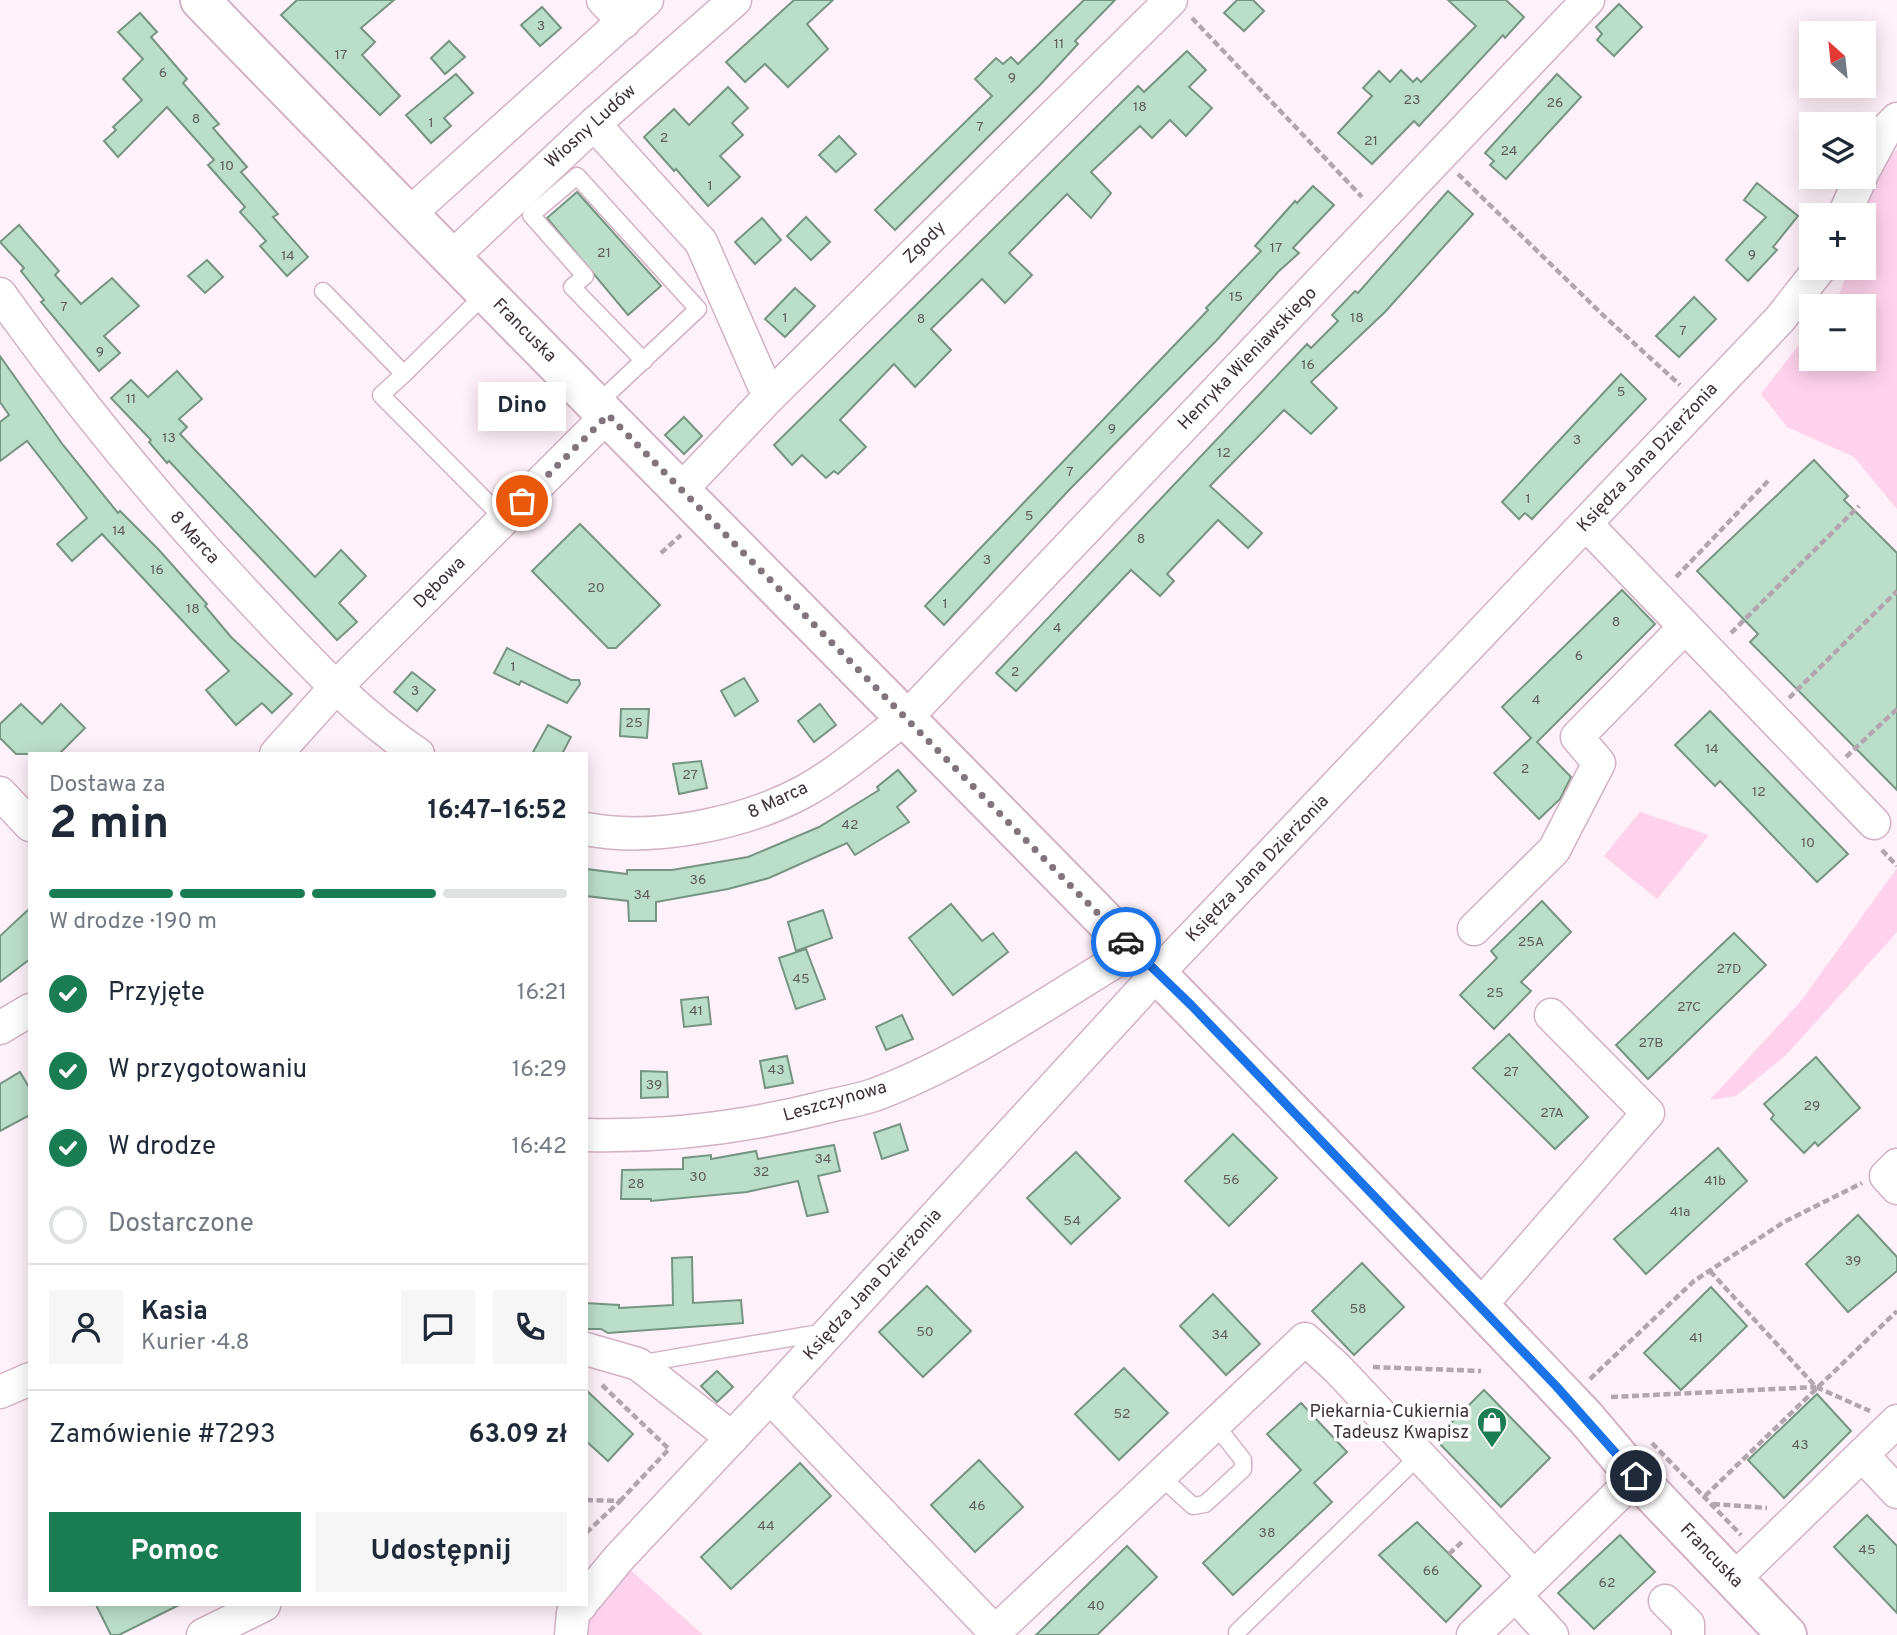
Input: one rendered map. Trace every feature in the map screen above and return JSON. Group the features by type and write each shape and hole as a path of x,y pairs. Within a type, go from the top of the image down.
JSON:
{"street":[{"name":"Francuska","path":"200,0 408,215 603,409 685,508 907,717 1146,962 1586,1418 1636,1476 1747,1567 1787,1635"},
{"path":"408,215 613,11 648,0"},
{"name":"Wiosny Ludów","path":"451,258 594,124 735,0"},
{"name":"Henryka Wieniawskiego","path":"907,717 1588,0"},
{"name":"Zgody","path":"685,508 769,397 1178,5"},
{"path":"1876,148 1885,131 1897,119"},
{"path":"594,124 701,242 769,397"},
{"name":"Księdza Jana Dzierżonia","path":"588,1596 619,1558 831,1331 1146,962 1586,524 1780,319 1810,280"},
{"name":"8 Marca","path":"0,294 53,369 189,534 335,688 415,752"},
{"name":"Dębowa","path":"277,752 335,688 504,519 603,409"},
{"path":"1586,524 1874,822"},
{"path":"1474,929 1554,850 1599,763 1577,737 1685,627"},
{"name":"8 Marca","path":"588,829 614,835 684,828 747,817 805,791 907,717"},
{"path":"0,793 28,823"},
{"name":"Leszczynowa","path":"588,1135 641,1137 710,1131 775,1119 874,1095 1146,962"},
{"path":"0,1028 28,1011"},
{"path":"1479,1307 1648,1113 1551,1015"},
{"path":"771,1397 995,1632 1158,1475 1305,1339 1337,1368 1419,1456 1525,1586 1552,1635"},
{"path":"588,1350 638,1364 732,1438"},
{"path":"0,1392 28,1380"},
{"path":"1747,1567 1896,1422"},
{"path":"1862,1455 1897,1492"},
{"path":"1473,1635 1636,1476"},
{"path":"1665,1601 1688,1625 1688,1635"},
{"path":"203,1635 262,1606"},
{"path":"570,1635 573,1614 579,1606"}],"lane":[{"path":"603,409 644,361 698,309 577,176 531,215 584,276 572,287 644,361"},
{"path":"323,291 404,374"},
{"path":"486,293 381,395 504,519"},
{"path":"638,1364 831,1331"},
{"path":"1158,1475 1193,1506 1205,1504 1243,1469 1243,1460 1214,1423"},
{"path":"1237,1632 1419,1456"}],"path":[{"path":"1178,5 1382,217"},
{"path":"1440,156 1605,317 1700,402"},
{"path":"1656,598 1769,480"},
{"path":"1710,653 1859,506"},
{"path":"661,553 685,508"},
{"path":"1771,716 1897,591"},
{"path":"1827,774 1897,709"},
{"path":"1583,1385 1694,1281 1784,1222 1888,1177"},
{"path":"1710,1271 1816,1387 1896,1422"},
{"path":"1705,1496 1897,1311"},
{"path":"1337,1368 1415,1366 1481,1371"},
{"path":"588,1531 669,1449 596,1379"},
{"path":"1617,1407 1607,1398 1816,1387"},
{"path":"1646,1437 1712,1504 1747,1567"},
{"path":"588,1500 620,1501"},
{"path":"1712,1504 1804,1512"}],"shaded area":[{"path":"1897,150 1897,509 1854,457 1787,427 1761,394 1799,345 1799,371 1876,371 1876,294 1839,294 1845,280 1876,280 1876,203 1869,203 1873,189 1876,189 1879,172"},
{"path":"1640,812 1709,835 1657,899 1604,856"},
{"path":"1897,868 1897,932 1787,1054 1736,1096 1710,1100 1801,1001"},
{"path":"627,1567 703,1635 582,1635 583,1620"}],"building":[{"path":"297,0 394,0 361,28 375,42 362,55 400,96 380,115 281,15"},
{"path":"794,0 833,0 807,24 828,49 788,87 765,64 745,82 726,62"},
{"path":"1084,0 1115,0 1075,41 1078,44 1039,86 895,230 875,210 992,96 975,79 996,58 1003,64 1011,57 1018,64"},
{"path":"1237,0 1253,0 1264,11 1244,31 1224,13"},
{"path":"1448,0 1506,0 1524,17 1505,38 1503,35 1419,126 1414,121 1372,164 1338,133 1372,96 1363,88 1379,71 1390,82 1401,70 1413,82 1417,78 1421,82 1476,26"},
{"path":"1619,4 1642,27 1614,56 1597,40 1602,34 1596,27"},
{"path":"542,7 561,28 540,46 521,25"},
{"path":"140,13 157,32 151,37 187,79 183,83 219,124 213,128 247,167 241,172 278,214 273,217 308,257 287,276 260,246 266,241 240,212 245,207 208,165 214,160 167,107 118,157 104,141 116,130 113,127 142,100 123,79 143,59 118,32"},
{"path":"449,41 465,57 445,74 431,58"},
{"path":"1187,51 1206,70 1189,87 1212,108 1186,136 1170,120 1152,138 1140,126 1091,172 1111,193 1091,218 1067,194 1009,253 1032,275 1005,303 982,279 931,329 951,350 915,387 894,364 840,420 866,447 838,474 834,471 826,478 802,455 792,465 774,445 1138,86 1144,92"},
{"path":"456,74 473,93 444,118 451,126 431,143 406,115"},
{"path":"1557,74 1581,97 1506,179 1490,165 1494,161 1485,153"},
{"path":"728,87 748,108 732,123 743,135 720,156 740,177 708,206 644,137 674,109 689,125"},
{"path":"839,136 856,154 836,172 819,155"},
{"path":"1757,183 1798,216 1773,247 1777,250 1748,281 1726,260 1766,217 1744,200"},
{"path":"1313,186 1334,205 1293,248 1299,253 1069,490 944,625 925,606 1208,310 1206,308 1261,251 1255,246 1295,201 1297,203"},
{"path":"1448,191 1473,214 1385,312 1311,382 1337,408 1311,434 1284,410 1210,486 1262,533 1248,548 1218,520 1167,574 1174,581 1160,596 1131,570 1016,691 996,673 1307,344 1311,348 1338,321 1332,315 1355,291 1358,293"},
{"path":"577,192 661,286 628,315 547,218"},
{"path":"806,217 830,242 811,260 787,236"},
{"path":"762,218 781,240 755,264 735,242"},
{"path":"19,225 59,271 55,275 81,304 112,278 139,306 104,336 120,353 99,371 41,302 44,300 21,271 24,268 0,242"},
{"path":"207,260 223,277 205,293 188,276"},
{"path":"795,288 815,306 785,337 765,319"},
{"path":"1694,297 1716,319 1679,357 1656,336"},
{"path":"0,356 63,445 118,513 120,511 159,550 207,604 205,606 231,637 292,694 272,713 262,703 236,725 206,690 229,671 102,534 72,561 57,544 87,518 27,441 0,461 0,422 9,415 0,402"},
{"path":"177,371 202,399 179,419 187,427 180,434 315,577 341,550 366,576 339,603 357,622 337,640 169,461 167,463 149,442 151,440 111,398 131,380 148,397"},
{"path":"1621,374 1646,399 1532,519 1525,513 1519,519 1502,502"},
{"path":"684,417 702,436 684,454 665,435"},
{"path":"1814,460 1848,496 1844,500 1897,553 1897,790 1750,642 1758,634 1697,571"},
{"path":"580,524 660,605 616,648 608,648 532,571"},
{"path":"1622,590 1655,624 1537,742 1571,777 1560,799 1539,819 1494,773 1531,738 1502,707"},
{"path":"507,648 571,680 579,680 580,684 567,703 521,681 519,685 494,673"},
{"path":"412,672 435,690 417,711 394,692"},
{"path":"744,678 758,701 735,716 721,691"},
{"path":"21,704 42,724 61,704 85,728 61,752 16,754 0,738 0,724"},
{"path":"820,704 836,725 814,742 798,721"},
{"path":"621,709 649,709 647,738 620,736"},
{"path":"1710,711 1848,854 1817,882 1720,781 1715,786 1675,745"},
{"path":"548,725 571,737 563,752 533,752"},
{"path":"701,761 707,788 679,794 673,764"},
{"path":"898,770 916,791 897,807 909,822 855,855 847,843 769,878 728,889 656,902 656,921 629,921 628,901 588,896 588,869 627,874 627,870 672,870 748,857 819,827 879,790 877,787"},
{"path":"1542,901 1571,932 1521,982 1531,991 1494,1029 1460,995 1497,958 1491,951"},
{"path":"951,904 982,941 993,933 1008,952 953,995 909,938"},
{"path":"28,910 28,961 0,982 0,936"},
{"path":"823,910 832,938 796,951 788,922"},
{"path":"1734,933 1766,965 1648,1079 1616,1045"},
{"path":"806,949 825,999 796,1009 779,958"},
{"path":"708,997 711,1024 684,1027 681,1000"},
{"path":"902,1015 913,1039 886,1050 876,1027"},
{"path":"1509,1034 1588,1117 1555,1149 1473,1068"},
{"path":"787,1056 793,1083 765,1088 760,1061"},
{"path":"1816,1057 1860,1108 1818,1146 1815,1142 1804,1153 1771,1119 1774,1115 1764,1104"},
{"path":"641,1071 667,1072 668,1097 641,1098"},
{"path":"20,1072 28,1086 28,1116 0,1131 0,1084"},
{"path":"900,1124 908,1150 882,1159 874,1133"},
{"path":"1233,1134 1277,1178 1229,1226 1185,1181"},
{"path":"834,1145 840,1171 818,1176 828,1212 807,1216 798,1181 747,1192 651,1201 621,1199 622,1170 683,1169 683,1158 711,1155 711,1159 756,1151 758,1159"},
{"path":"1718,1148 1747,1181 1646,1274 1614,1239"},
{"path":"1076,1152 1120,1198 1071,1244 1027,1198"},
{"path":"1858,1215 1897,1257 1897,1271 1848,1312 1806,1264"},
{"path":"692,1257 693,1303 741,1300 743,1323 608,1333 601,1329 588,1329 588,1303 619,1305 619,1308 673,1305 672,1258"},
{"path":"1362,1263 1404,1307 1354,1355 1312,1311"},
{"path":"927,1286 971,1331 923,1377 879,1332"},
{"path":"1711,1287 1747,1326 1681,1390 1644,1353"},
{"path":"1213,1294 1260,1344 1226,1375 1180,1326"},
{"path":"1124,1368 1168,1413 1119,1460 1075,1414"},
{"path":"717,1371 733,1387 717,1402 701,1386"},
{"name":"Piekarnia-Cukiernia Tadeusz Kwapisz","path":"1484,1390 1550,1458 1501,1507 1435,1439"},
{"path":"588,1392 633,1434 608,1461 588,1443"},
{"path":"1817,1394 1851,1431 1784,1498 1748,1460"},
{"path":"1301,1403 1347,1452 1314,1483 1332,1502 1233,1595 1203,1563 1301,1470 1267,1434"},
{"path":"979,1460 1023,1507 975,1552 931,1505"},
{"path":"800,1463 831,1496 731,1589 701,1557"},
{"path":"1867,1515 1897,1546 1897,1613 1834,1547"},
{"path":"1417,1522 1481,1586 1446,1622 1379,1555"},
{"path":"1620,1535 1655,1572 1594,1629 1558,1593"},
{"path":"1127,1546 1157,1577 1097,1635 1036,1635"},
{"path":"96,1606 177,1606 119,1635 111,1635"}],"way so far":[{"path":"522,501 608,415 1126,942"}],"place":[{"name":"Dino","path":"522,501"},
{"name":"Piekarnia-Cukiernia Tadeusz Kwapisz","path":"1492,1449"}],"route":[{"path":"1126,942 1192,1006 1556,1386 1636,1476"}]}
